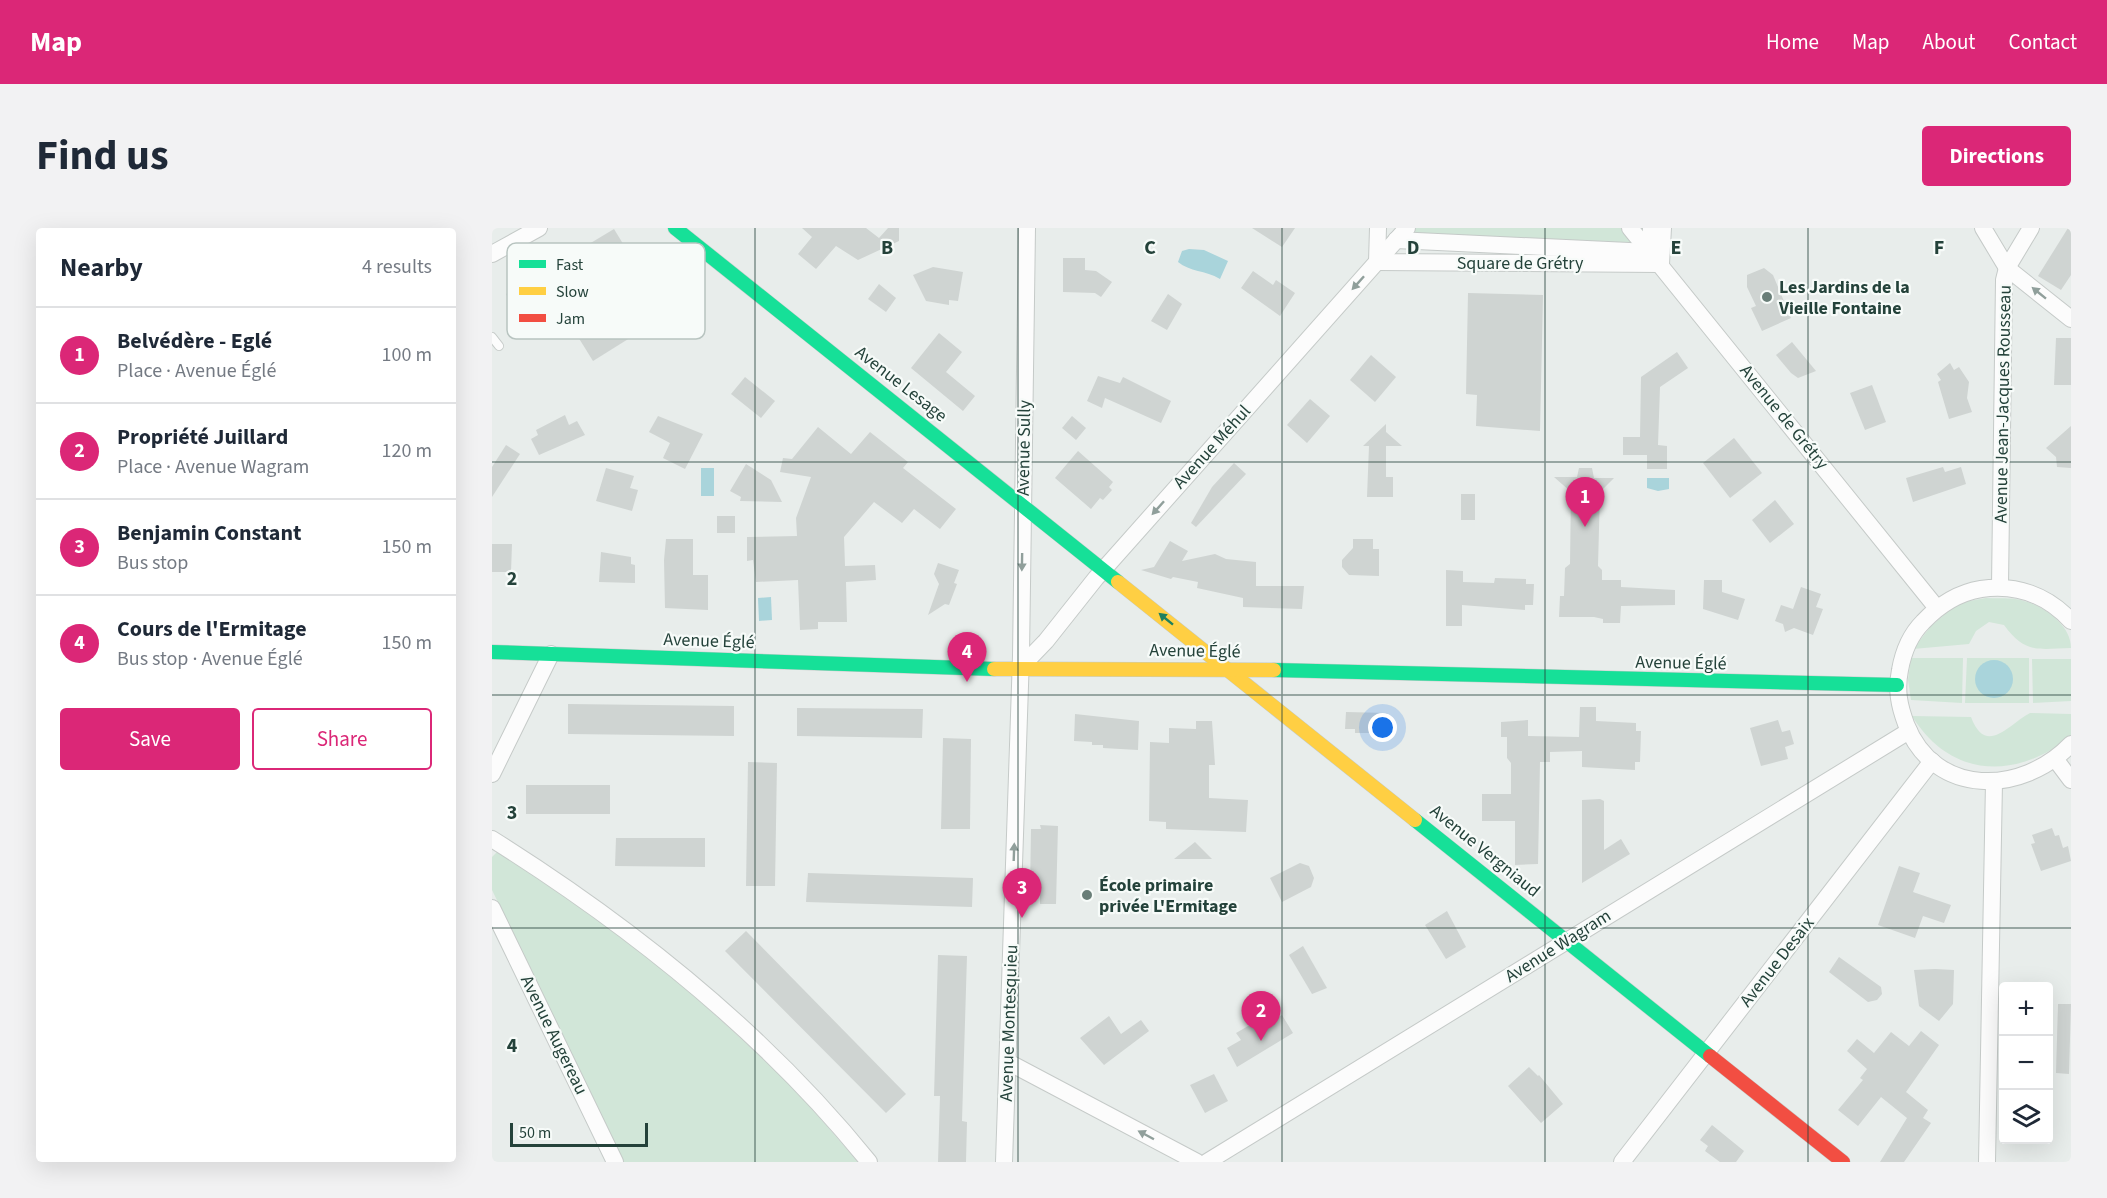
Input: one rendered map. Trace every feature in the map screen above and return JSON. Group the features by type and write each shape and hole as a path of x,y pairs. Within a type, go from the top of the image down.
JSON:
{"street":[{"path":"512,243 539,228"},
{"name":"Avenue Lesage","path":"675,228 694,243"},
{"name":"Avenue Sully","path":"1020,668 1027,228"},
{"path":"1377,262 1378,228"},
{"name":"Avenue de Grétry","path":"1630,228 1936,607"},
{"path":"1651,228 1656,258"},
{"path":"1656,258 1663,228"},
{"path":"1983,228 2007,268 2071,319"},
{"name":"Avenue Jean-Jacques Rousseau","path":"2000,586 2004,280 2007,268 2031,228"},
{"name":"Avenue Méhul","path":"1020,668 1046,641 1103,569 1377,262 1400,232"},
{"name":"Square de Grétry","path":"1400,232 1656,258"},
{"path":"492,254 507,246"},
{"name":"Avenue Lesage","path":"705,252 1103,569"},
{"name":"Square de Grétry","path":"1377,262 1656,258"},
{"name":"Avenue Vergniaud","path":"1103,569 1844,1162"},
{"path":"2071,621 2059,608 2031,592 2000,586 1966,591 1936,607 1916,629 1903,656 1897,685 1900,707 1909,731 1932,761 1961,778 1994,782 2029,775 2056,760 2071,744"},
{"name":"Avenue Églé","path":"492,652 1054,670 1228,669 1897,685"},
{"path":"492,774 551,654"},
{"name":"Avenue Montesquieu","path":"1004,1162 1020,668"},
{"name":"Avenue Wagram","path":"1207,1162 1909,731"},
{"path":"2056,760 2071,780"},
{"name":"Avenue Desaix","path":"1622,1162 1932,761"},
{"path":"1987,1162 1994,782"},
{"path":"492,838 579,895 642,942 752,1036 827,1110 869,1162"},
{"name":"Avenue Augereau","path":"492,908 615,1162"},
{"path":"1008,1062 1197,1162"}],"lane":[{"path":"492,337 500,346"}],"green space":[{"path":"1396,228 1651,228 1650,252 1396,240"},
{"path":"1986,598 2020,600 2048,612 2067,632 2071,648 2033,648 2019,641 2004,625 1989,622 1976,631 1969,644 1913,649 1931,626 1958,603"},
{"path":"1911,658 1963,658 1962,703 1911,700 1908,680"},
{"path":"1967,658 2029,658 2029,703 1965,703"},
{"path":"2032,659 2071,659 2071,701 2033,703"},
{"path":"2030,713 2071,714 2071,736 2029,760 2007,766 1986,766 1965,762 1946,752 1928,737 1912,716 1971,717 1977,729 1984,735 1991,736 2006,730"},
{"path":"498,851 642,949 787,1080 858,1162 624,1162 492,890 492,857"}],"water":[{"path":"1204,250 1228,261 1220,279 1188,268 1178,262 1182,251"},
{"path":"701,468 714,468 714,496 701,496"},
{"path":"1647,478 1669,478 1669,489 1658,491 1647,488"},
{"path":"771,597 772,620 759,621 758,598"},
{"path":"1994,660 2008,665 2013,679 2008,693 1994,698 1980,693 1975,679 1980,665"}],"building":[{"path":"802,228 866,228 879,238 888,228 899,228 899,241 858,260 836,246 816,269 798,254 812,237"},
{"path":"1252,228 1295,228 1282,247"},
{"path":"2068,228 2071,228 2071,275 2061,290 2038,276"},
{"path":"614,229 623,243 591,243"},
{"path":"1063,258 1085,258 1085,270 1096,271 1112,282 1101,297 1095,293 1063,292"},
{"path":"933,267 963,272 958,301 949,300 949,305 926,301 913,275"},
{"name":"Les Jardins de la Vieille Fontaine","path":"1764,268 1773,275 1791,318 1762,331 1751,308 1756,306 1747,287 1747,275"},
{"path":"1253,271 1273,285 1276,280 1295,293 1280,316 1241,288"},
{"path":"879,284 896,298 886,312 868,299"},
{"path":"1468,293 1543,295 1540,431 1476,426 1477,395 1466,394"},
{"path":"1168,294 1182,304 1167,330 1151,321"},
{"path":"939,333 962,352 946,372 975,396 963,411 911,368"},
{"path":"2056,338 2071,338 2071,385 2054,385"},
{"path":"579,339 628,339 593,361"},
{"path":"1792,342 1816,371 1798,378 1776,355"},
{"path":"1677,352 1688,368 1660,387 1658,445 1667,446 1667,469 1647,469 1647,455 1623,455 1623,437 1640,437 1641,377"},
{"path":"1371,355 1396,377 1375,402 1350,380"},
{"path":"1950,363 1954,370 1959,367 1969,382 1967,398 1972,412 1949,419 1938,382 1941,380 1937,374"},
{"path":"1098,376 1120,383 1123,377 1171,401 1161,423 1105,398 1102,408 1087,401"},
{"path":"745,377 775,401 761,418 731,394"},
{"path":"1872,385 1886,422 1865,430 1850,393"},
{"path":"1310,399 1330,416 1307,443 1287,425"},
{"path":"565,415 569,425 577,421 585,435 539,455 531,439 538,435 536,430"},
{"path":"658,416 703,434 685,469 663,458 670,443 649,432"},
{"path":"1072,416 1086,428 1076,440 1062,428"},
{"path":"1386,424 1386,432 1402,446 1386,446 1386,477 1393,477 1393,497 1367,497 1369,446 1363,446"},
{"path":"2071,426 2071,468 2057,467 2056,457 2046,448"},
{"path":"818,427 851,454 870,432 908,462 903,468 956,509 940,529 914,509 902,523 874,502 844,537 845,566 875,565 876,580 846,582 847,622 818,622 818,629 800,630 798,580 756,582 753,560 747,561 747,537 797,536 796,518 811,477 780,472 783,458 792,459"},
{"path":"1734,438 1762,473 1730,498 1703,463"},
{"path":"506,445 520,454 492,497 492,467"},
{"path":"1078,451 1113,482 1109,487 1112,490 1103,500 1100,498 1091,509 1055,478"},
{"path":"1234,463 1246,474 1196,527 1191,523 1212,487"},
{"path":"746,464 771,480 782,502 740,501 741,497 730,491"},
{"path":"1943,467 1945,472 1961,467 1966,484 1913,502 1906,478"},
{"path":"606,468 634,476 630,488 638,490 632,511 596,501"},
{"path":"1579,468 1592,468 1594,478 1614,478 1600,492 1598,566 1602,570 1602,580 1621,580 1621,587 1675,590 1675,605 1621,606 1620,623 1603,623 1603,619 1594,617 1559,617 1560,596 1564,596 1565,568 1570,564 1571,492 1554,477 1577,477"},
{"path":"1461,494 1475,494 1475,520 1461,520"},
{"path":"1775,500 1794,524 1770,543 1752,520"},
{"path":"717,516 735,516 735,533 717,533"},
{"path":"666,539 693,539 693,575 708,575 708,610 665,608"},
{"path":"1353,539 1373,539 1373,549 1379,549 1379,576 1349,575 1342,567 1342,560 1353,548"},
{"path":"1170,541 1188,551 1182,561 1215,554 1226,559 1256,562 1256,586 1304,586 1302,609 1243,607 1243,598 1197,588 1198,582 1173,577 1171,579 1141,570 1154,567"},
{"path":"492,544 512,544 511,572 492,572"},
{"path":"601,552 631,557 631,564 635,565 635,583 599,582"},
{"path":"938,563 959,570 954,583 957,584 949,605 945,604 928,615 939,584 934,574"},
{"path":"1446,570 1463,571 1463,582 1494,583 1495,578 1526,579 1526,584 1534,584 1533,605 1525,605 1525,610 1462,605 1462,626 1446,626"},
{"path":"1704,580 1722,580 1722,592 1745,599 1738,620 1703,609"},
{"path":"1801,587 1821,594 1816,607 1823,609 1813,635 1794,628 1785,632 1783,624 1775,621 1781,605 1793,609"},
{"path":"568,704 734,706 734,736 568,734"},
{"path":"1580,707 1596,707 1596,721 1636,723 1636,731 1641,731 1640,762 1635,762 1635,770 1582,767 1582,751 1550,752 1550,762 1540,762 1538,864 1515,865 1515,821 1482,821 1482,794 1511,794 1511,763 1507,758 1507,737 1501,737 1501,722 1528,720 1528,736 1579,737"},
{"path":"797,708 923,709 922,738 797,736"},
{"path":"1346,712 1388,713 1376,724 1376,733 1355,733 1355,729 1345,729"},
{"path":"1075,714 1139,721 1138,750 1103,748 1103,745 1092,745 1092,742 1074,741"},
{"path":"1778,720 1782,732 1790,730 1794,744 1785,747 1788,759 1761,766 1750,728"},
{"path":"1196,721 1212,721 1215,765 1209,765 1209,798 1248,800 1246,832 1166,829 1166,822 1149,821 1150,742 1169,743 1169,728 1196,729"},
{"path":"943,738 971,739 970,829 941,829"},
{"path":"748,762 777,763 775,886 746,886"},
{"path":"526,785 610,785 610,814 526,814"},
{"path":"1600,799 1604,801 1604,850 1621,839 1630,854 1582,883 1582,800"},
{"path":"1040,825 1058,826 1056,904 1040,904 1040,891 1030,891 1031,829 1041,829"},
{"path":"2052,828 2055,836 2059,835 2063,848 2068,846 2071,861 2041,871 2031,844 2035,843 2032,835"},
{"path":"616,838 705,838 705,867 615,866"},
{"path":"1195,842 1212,859 1174,859"},
{"path":"1300,863 1309,866 1314,878 1311,887 1282,902 1270,878"},
{"path":"1899,866 1920,873 1913,892 1951,905 1944,923 1923,916 1915,938 1878,925"},
{"path":"808,873 973,878 972,907 806,902"},
{"path":"1447,911 1466,947 1446,959 1425,925"},
{"path":"746,931 906,1094 886,1113 725,951"},
{"path":"1303,946 1327,988 1312,994 1289,955"},
{"path":"938,955 967,956 962,1121 967,1122 966,1162 938,1162 940,1096 934,1096"},
{"path":"1839,957 1881,987 1882,994 1877,1000 1868,1002 1829,972"},
{"path":"1914,970 1954,970 1953,1004 1939,1021 1919,1006"},
{"path":"2058,1004 2071,1004 2069,1074 2056,1073"},
{"path":"1282,1015 1293,1033 1237,1067 1227,1048 1241,1040 1236,1033 1262,1018 1266,1024"},
{"path":"1109,1016 1121,1034 1141,1020 1149,1031 1104,1065 1080,1038"},
{"path":"1921,1031 1939,1045 1906,1092 1928,1110 1923,1118 1931,1123 1904,1162 1880,1162 1907,1118 1881,1097 1858,1126 1838,1110 1863,1080 1860,1078 1867,1069 1847,1051 1857,1039 1874,1053 1891,1032 1909,1046"},
{"path":"1529,1067 1539,1075 1563,1104 1541,1123 1508,1086"},
{"path":"1214,1074 1228,1101 1205,1113 1190,1085"},
{"path":"1712,1125 1744,1151 1736,1162 1720,1162 1705,1151 1708,1146 1700,1140"}],"traffic: fast":[{"path":"675,228 694,243"},
{"path":"705,252 1118,582"},
{"path":"492,652 994,669"},
{"path":"1274,670 1897,685"},
{"path":"1415,820 1710,1056"}],"traffic: slow":[{"path":"1118,582 1415,820"},
{"path":"994,669 1274,670"}],"traffic: jam":[{"path":"1710,1056 1843,1162"}],"place":[{"name":"Les Jardins de la Vieille Fontaine","path":"1767,297"},
{"name":"Belvédère - Eglé","path":"1585,527"},
{"name":"Cours de l'Ermitage","path":"967,682"},
{"name":"École primaire privée L'Ermitage","path":"1087,895"},
{"name":"Benjamin Constant","path":"1022,918"},
{"name":"Propriété Juillard","path":"1261,1041"}]}
